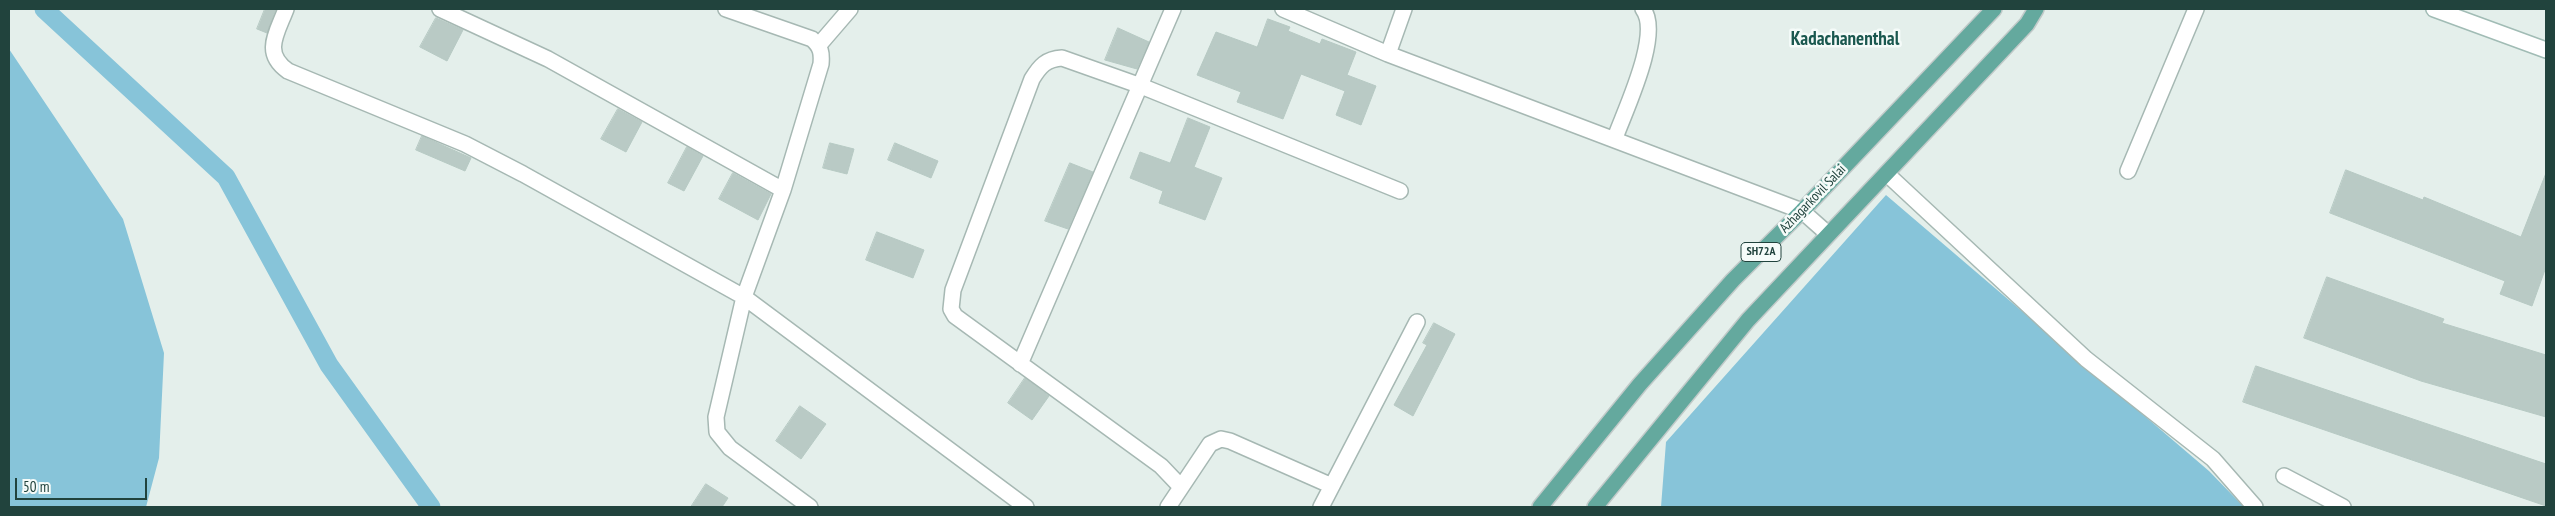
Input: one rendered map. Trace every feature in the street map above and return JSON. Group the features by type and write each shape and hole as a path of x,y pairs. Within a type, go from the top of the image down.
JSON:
{"main road":[{"name":"Azhagarkovil Salai","path":"1540,507 1640,384 1733,280 1802,211 1994,9"},
{"name":"SH72A","path":"1595,507 1748,320 2027,24 2036,9"}],"street":[{"path":"286,9 274,39 273,54 278,64 288,71 464,144 524,174 744,297 1026,507"},
{"path":"440,9 548,59 783,190"},
{"path":"726,9 812,39 819,45 822,52 821,64 783,190 744,297 716,417 717,432 730,448 810,507"},
{"path":"819,45 850,9"},
{"path":"1020,364 1173,9"},
{"path":"1283,9 1388,54 1615,138 1802,211 1828,234"},
{"path":"1388,54 1404,9"},
{"path":"1615,138 1646,52 1650,29 1648,16 1643,9"},
{"path":"2128,171 2196,9"},
{"path":"2434,9 2546,50"},
{"path":"1181,487 1161,466 955,316 951,309 950,299 1032,79 1040,66 1052,59 1062,58 1141,86 1400,191"},
{"path":"1887,174 2086,359 2213,459 2254,507"},
{"path":"1321,507 1417,322"},
{"path":"1168,507 1210,444 1221,439 1230,441 1332,486"},
{"path":"2284,476 2343,507"}],"water":[{"path":"9,49 123,219 164,353 159,458 146,507 9,507"},
{"path":"1886,195 2209,471 2244,507 1661,507 1666,442"}],"building":[{"path":"265,9 276,9 267,33 257,29"},
{"path":"436,18 463,30 447,61 420,47"},
{"path":"1268,19 1290,27 1288,31 1320,44 1322,39 1356,52 1347,75 1376,86 1361,125 1336,115 1345,91 1301,74 1283,119 1237,102 1241,92 1197,75 1216,32 1257,47"},
{"path":"1118,28 1149,42 1137,69 1105,60"},
{"path":"618,109 642,122 626,152 601,139"},
{"path":"1188,118 1210,127 1194,167 1222,178 1205,220 1159,203 1163,191 1130,178 1140,152 1170,163"},
{"path":"422,136 471,158 465,171 416,150"},
{"path":"830,143 854,149 847,174 823,168"},
{"path":"895,143 938,161 931,178 888,160"},
{"path":"687,147 703,156 684,191 668,183"},
{"path":"1070,163 1093,172 1068,229 1045,221"},
{"path":"2346,170 2423,200 2424,197 2521,237 2546,173 2546,267 2532,306 2500,294 2505,281 2330,213"},
{"path":"733,173 771,194 758,220 719,199"},
{"path":"877,232 924,250 913,278 866,260"},
{"path":"2327,277 2444,319 2442,323 2546,355 2546,417 2421,381 2304,338"},
{"path":"1434,323 1455,334 1413,416 1394,405 1427,345 1423,343"},
{"path":"2256,366 2546,464 2546,506 2243,402"},
{"path":"1025,378 1049,396 1032,420 1008,403"},
{"path":"800,406 826,424 801,459 776,441"},
{"path":"706,484 728,498 722,507 691,507"}],"waterway":[{"path":"44,9 226,177 329,365 431,507"}],"district":[{"name":"Kadachanenthal","path":"1845,40"}]}
